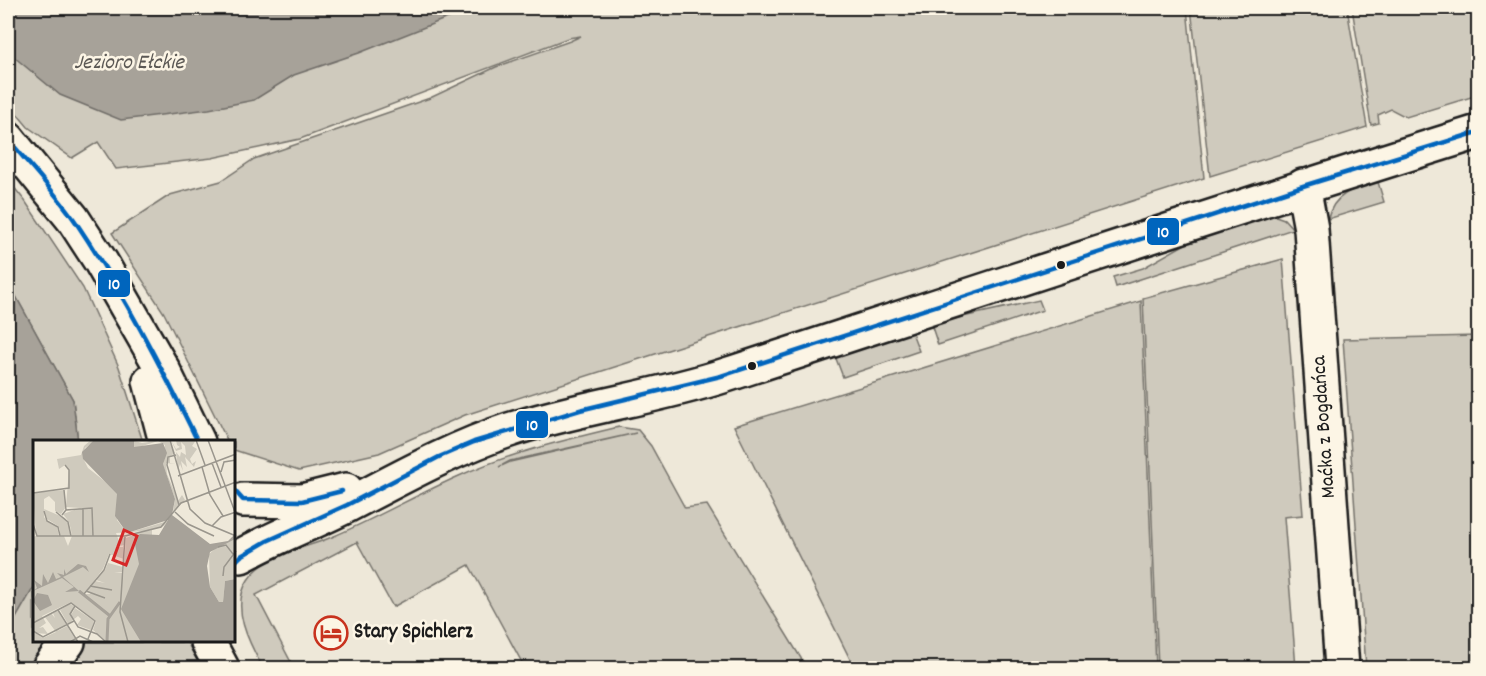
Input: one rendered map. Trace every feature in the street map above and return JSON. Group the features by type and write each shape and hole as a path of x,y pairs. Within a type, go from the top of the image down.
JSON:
{"street":[{"path":"238,559 267,541 347,506 400,476 474,442 580,410 721,376 1303,186 1479,132"},
{"path":"8,139 73,219 101,262 163,370 197,440"},
{"name":"Maćka z Bogdańca","path":"1303,186 1311,229 1342,669"},
{"path":"120,297 156,399 166,440"},
{"path":"239,495 302,501 400,476"},
{"path":"238,559 248,542 251,528 249,513 239,495"},
{"path":"49,669 67,643"},
{"path":"209,643 222,669"},
{"path":"234,643 245,669"}],"shaded area":[{"path":"375,8 1187,8 1204,178 465,415 379,453 299,471 236,451 236,440 227,440 164,313 112,233 170,195 221,181 254,159 430,98 496,67 581,36 568,38 300,139 212,158 116,169 98,142 72,158 28,127 8,103 8,52 11,55"},
{"path":"1191,8 1347,8 1367,127 1210,176"},
{"path":"1352,8 1478,8 1478,95 1406,117 1391,109 1378,115 1379,123 1371,125"},
{"path":"8,180 25,201 83,288 119,367 142,440 78,440 73,400 8,282"},
{"path":"1378,182 1384,202 1328,219 1340,197 1354,189"},
{"path":"1273,215 1284,219 1293,229 1116,287 1113,277 1143,268 1203,234 1259,216"},
{"path":"1283,259 1303,515 1284,517 1296,668 1158,668 1143,298"},
{"path":"1039,300 1043,310 938,345 931,324"},
{"path":"1141,301 1156,668 904,668 902,666 858,668 850,659 734,426"},
{"path":"911,330 919,351 843,377 835,356"},
{"path":"1478,336 1478,668 1366,668 1343,339"},
{"path":"619,427 638,430 651,446 685,508 707,505 807,668 525,668 469,565 393,607 357,542 256,595 294,668 263,668 247,636 241,613 241,602 248,580 265,564 287,553 348,530 443,483 498,460","holes":["636,433 510,462 499,467 510,461"]},
{"path":"33,538 33,643 45,643 28,668 8,668 8,573"},
{"path":"83,643 188,643 201,668 63,668"}],"water":[{"name":"Jezioro Ełckie","path":"8,8 481,8 294,75 254,100 209,109 121,120 60,95 8,52"},
{"path":"8,282 73,400 78,440 33,440 33,589 8,632"}],"transit line":[{"name":"10","path":"236,561 267,541 347,505 439,457 474,442 580,410 721,376 1303,186 1478,132"},
{"name":"10","path":"8,139 75,221 109,274 170,385 197,440"},
{"name":"10","path":"236,492 243,500 302,501 342,491"}],"place":[{"name":"Stary Spichlerz","path":"331,633"}]}
